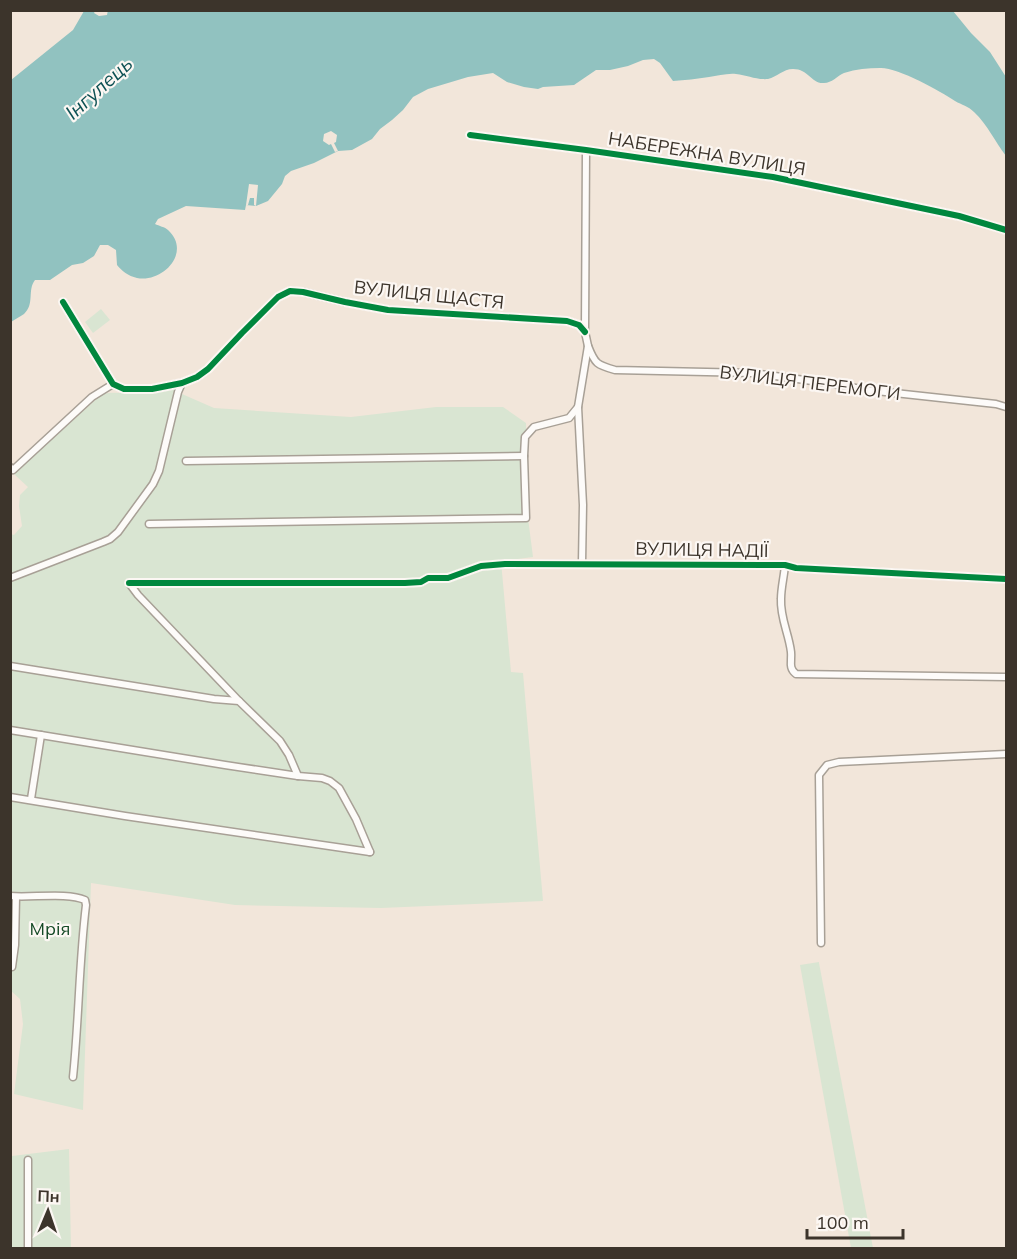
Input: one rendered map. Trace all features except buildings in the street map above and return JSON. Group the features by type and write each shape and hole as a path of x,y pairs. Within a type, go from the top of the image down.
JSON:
{"street":[{"name":"НАБЕРЕЖНА ВУЛИЦЯ","path":"470,135 773,177 959,216 1006,230"},
{"path":"582,563 583,504 578,407 588,346 585,332 586,150"},
{"name":"ВУЛИЦЯ ЩАСТЯ","path":"113,384 124,389 152,389 182,383 197,377 208,369 278,297 290,291 388,310 567,321 579,325 585,332"},
{"path":"10,467 13,470 92,397 113,384 63,302"},
{"name":"ВУЛИЦЯ ПЕРЕМОГИ","path":"588,346 594,361 615,370 752,373 1006,407"},
{"path":"10,578 103,542 118,532 153,484 159,471 182,383"},
{"path":"149,524 526,518 525,437 534,427 568,418 578,407"},
{"path":"186,461 524,456"},
{"name":"ВУЛИЦЯ НАДІЇ","path":"239,701 129,583 405,583 421,582 428,578 448,578 481,566 582,563 785,565 796,568 1006,579"},
{"path":"785,565 781,601 791,654 790,666 796,674 1006,677"},
{"path":"10,666 214,699 239,701 280,741 298,776"},
{"path":"10,730 330,780 339,788 370,852 125,816 10,796"},
{"path":"31,800 41,735"},
{"path":"821,943 819,775 827,765 840,762 1006,754"},
{"path":"12,967 17,903 13,896 79,897 85,900 74,1077"},
{"path":"28,1160 28,1248"}],"green space":[{"path":"101,309 110,320 93,333 85,322"},
{"path":"176,387 156,470 150,483 117,529 101,540 11,575 11,534 14,535 22,526 20,495 28,487 14,474 102,394 147,392"},
{"name":"Мрія","path":"182,394 214,408 351,417 436,407 503,407 526,423 528,518 533,557 501,561 511,672 523,673 543,901 381,908 235,905 91,883 83,1110 14,1094 23,1024 20,999 10,990 10,582 106,545 120,533 156,485 162,471"},
{"path":"819,962 873,1248 851,1248 800,965"},
{"path":"69,1149 71,1248 11,1248 10,1159 12,1156"}],"water":[{"name":"Інгулець","path":"108,10 953,11 990,52 1006,77 1006,156 972,110 918,80 887,69 871,68 844,73 827,83 820,83 803,71 793,69 768,79 726,74 673,81 660,63 654,59 610,70 596,70 574,85 538,89 507,82 493,73 468,77 428,89 413,97 403,110 380,129 372,139 352,150 338,151 291,171 268,201 256,206 246,205 245,210 186,206 158,219 155,224 168,230 175,239 177,247 176,256 171,264 156,276 137,278 128,275 117,265 116,250 108,245 100,245 94,256 83,263 72,265 50,280 35,280 31,288 27,310 11,322 11,80 73,30 84,11 95,11 94,13 99,16 107,15"}],"pier":[{"path":"331,131 337,135 334,143 338,151 335,152 331,144 323,141 324,134"},
{"path":"249,184 258,185 256,206 254,198 250,198 246,205"}],"cycle path":[{"path":"470,135 773,177 959,216 1006,230"},
{"path":"63,302 113,384 124,389 152,389 182,383 197,377 208,369 278,297 290,291 388,310 567,321 579,325 585,332"},
{"path":"129,583 405,583 421,582 428,578 448,578 481,566 505,564 785,565 796,568 1006,579"}]}
